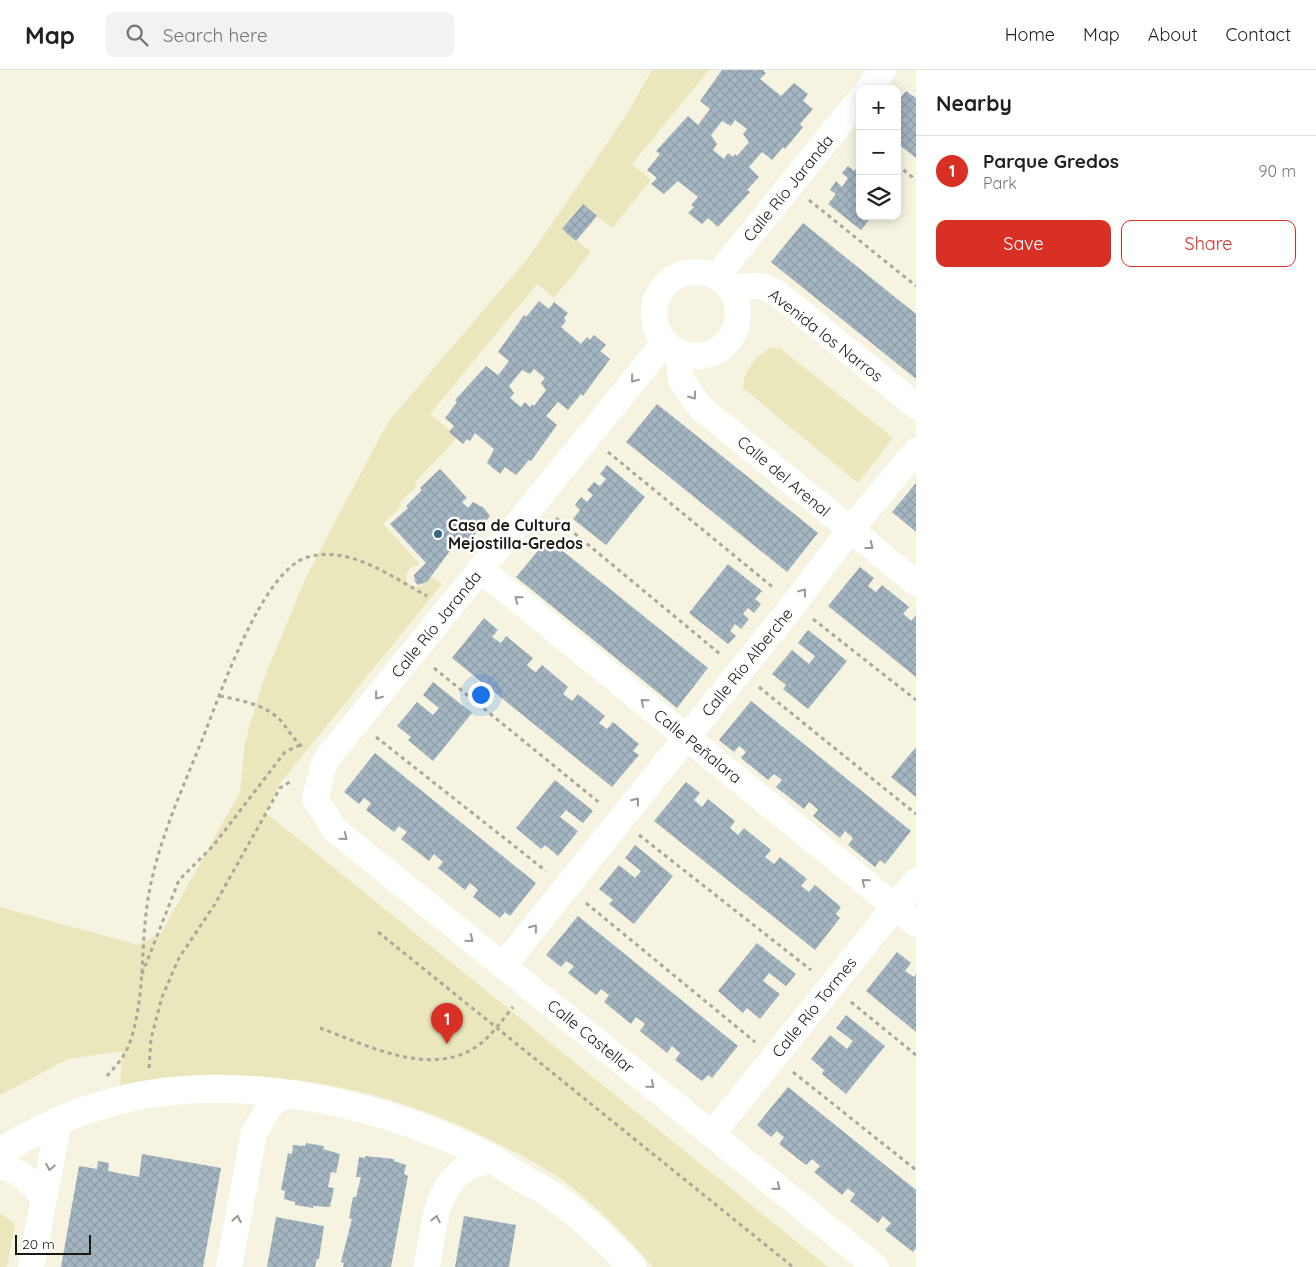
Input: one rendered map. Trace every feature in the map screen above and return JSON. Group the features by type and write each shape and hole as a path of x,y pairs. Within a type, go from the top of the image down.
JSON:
{"main road":[{"path":"0,1152 60,1120 100,1105 165,1092 272,1090 292,1093 355,1107 402,1121 451,1139 493,1160 556,1197 602,1234 628,1265"}],"street":[{"path":"871,85 883,70"},
{"name":"Calle Río Jaranda","path":"722,282 790,185 856,104"},
{"path":"688,273 702,273 722,282 738,310 736,325 729,340 717,350 694,356 672,346 658,330 654,315 656,301 663,288 674,279 688,273"},
{"name":"Avenida los Narros","path":"722,282 761,286 778,293 916,406"},
{"name":"Calle Río Jaranda","path":"315,798 325,761 588,435 672,346"},
{"name":"Calle del Arenal","path":"672,346 681,380 700,407 916,583"},
{"name":"Calle Río Alberche","path":"503,966 794,604 850,530 916,451"},
{"name":"Calle Peñalara","path":"480,569 916,924"},
{"name":"Calle Castellar","path":"315,798 334,829 876,1267"},
{"name":"Calle Río Tormes","path":"712,1134 916,881"},
{"path":"229,1267 254,1133 272,1104 292,1093"},
{"path":"31,1267 60,1120"},
{"path":"427,1267 440,1200 450,1182 470,1166 493,1160"},
{"path":"0,1167 8,1168 28,1179 44,1198"}],"path":[{"path":"901,167 916,180"},
{"path":"790,185 916,286"},
{"path":"588,435 794,604 916,700"},
{"path":"100,1105 97,1094 100,1085 118,1064 130,1044 138,1014 149,891 165,833 239,647 264,600 283,574 299,560 309,556 340,556 395,578 449,608"},
{"path":"414,652 620,820 916,1055"},
{"path":"148,1072 151,1040 162,997 179,958 220,896 280,788 325,761 300,745 280,719 265,710 241,700 220,696"},
{"path":"357,722 567,887 774,1057 916,1170"},
{"path":"140,978 179,880 213,846 285,752 300,745"},
{"path":"378,932 793,1267"},
{"path":"320,1028 373,1048 420,1060 458,1057 480,1044 496,1028 529,987"}],"shaded area":[{"path":"652,70 709,70 632,164 651,180 612,228 582,204 562,229 591,252 554,298 537,284 430,414 458,437 415,482 416,487 400,502 401,507 383,524 419,563 408,571 406,575 407,583 415,587 422,586 430,576 442,584 281,782 266,813 828,1267 653,1267 626,1237 588,1201 569,1185 539,1165 468,1129 438,1117 378,1096 347,1089 283,1078 235,1076 202,1078 120,1089 122,1051 68,1059 0,1095 0,907 138,945 161,933 240,792 245,742 263,681 306,577 388,422 529,257 627,114"},
{"path":"771,348 781,349 893,438 858,483 743,388 751,364"},
{"path":"0,1213 15,1224 7,1267 0,1267"}],"building":[{"path":"722,70 763,70 766,73 760,79 781,96 794,83 808,94 803,101 813,109 800,124 803,127 785,149 783,147 772,160 762,152 749,167 759,177 747,190 750,192 718,227 708,218 702,224 688,213 694,207 691,205 698,197 678,181 664,194 651,184 657,178 647,170 660,154 656,151 688,116 698,125 710,109 700,101","holes":["735,120 747,129 743,134 749,142 737,156 735,154 733,157 728,153 724,159 713,150 717,144 711,135 722,121 731,126"]},
{"path":"906,91 916,98 916,158 901,146 901,97"},
{"path":"848,166 854,171 856,169 856,220 869,220 861,230 828,204 836,194 830,190 836,181 842,187 848,178 842,173"},
{"path":"583,204 597,216 576,241 562,229"},
{"path":"803,223 916,314 916,379 771,262"},
{"path":"539,301 549,309 554,302 568,313 564,318 566,321 561,327 581,344 587,337 590,340 594,335 606,345 600,351 610,359 583,396 581,394 568,410 558,402 546,416 557,425 531,461 529,460 516,475 505,467 500,474 487,463 494,449 475,433 470,441 467,439 463,444 449,432 454,426 445,418 457,402 455,400 486,366 498,375 503,369 509,361 498,352 524,315 526,317","holes":["534,369 545,378 541,383 546,390 534,406 532,404 530,407 525,402 521,407 510,398 514,393 509,386 522,370 530,374"]},
{"path":"657,404 818,533 787,572 626,442"},
{"path":"607,465 645,497 606,545 573,519 580,510 575,505 581,497 587,502 593,495 587,490 594,482 600,486 606,479 600,474"},
{"name":"Casa de Cultura Mejostilla-Gredos","path":"440,469 467,498 462,502 468,508 473,502 484,508 490,516 462,550 455,544 427,582 418,585 415,582 414,575 426,563 390,524 408,508 406,506 422,490 420,488"},
{"path":"916,483 916,532 892,512"},
{"path":"548,539 708,668 677,708 516,577"},
{"path":"728,564 762,591 755,599 761,604 754,613 748,608 743,614 749,619 741,629 735,624 730,631 736,636 728,644 689,613"},
{"path":"860,567 874,578 868,586 876,592 882,585 909,607 903,614 911,621 916,615 916,677 828,606"},
{"path":"484,618 498,630 492,637 501,643 506,636 533,658 527,665 531,669 536,672 542,665 568,687 563,694 572,701 578,694 605,716 599,723 607,729 613,722 639,744 633,751 639,755 612,787 452,658"},
{"path":"808,630 847,661 808,709 783,689 786,685 772,674 792,650 809,664 815,656 798,643"},
{"path":"433,682 472,713 433,761 408,740 411,737 397,726 417,702 433,715 439,708 423,695"},
{"path":"751,701 911,831 885,864 880,860 875,867 848,845 853,838 845,831 840,838 813,816 818,810 809,802 804,809 776,787 782,780 774,774 768,780 741,758 746,752 743,749 739,746 734,752 719,740"},
{"path":"916,747 916,797 891,777"},
{"path":"375,753 536,883 510,916 505,912 500,918 473,897 478,890 470,883 465,890 438,868 443,862 434,854 429,861 401,839 407,832 399,826 394,832 366,810 371,803 364,798 359,804 344,792"},
{"path":"555,780 593,811 583,823 566,810 560,817 578,831 558,856 545,845 541,849 516,828"},
{"path":"686,782 700,793 694,800 702,807 708,799 735,821 730,828 738,835 744,828 771,850 765,857 774,864 780,857 807,879 801,886 809,892 815,885 841,907 836,914 840,918 815,950 654,821"},
{"path":"635,845 673,876 634,924 609,904 613,900 599,889 619,865 635,878 641,871 625,858"},
{"path":"578,916 738,1046 712,1078 708,1075 702,1081 675,1060 680,1053 672,1046 667,1053 640,1031 645,1024 636,1017 631,1024 604,1002 609,995 601,989 596,995 568,973 574,966 566,961 561,967 546,955"},
{"path":"757,943 796,974 786,986 769,973 763,981 780,994 760,1019 747,1008 743,1013 718,991"},
{"path":"897,952 911,963 905,971 914,977 916,974 916,1032 866,991"},
{"path":"846,1015 885,1046 846,1094 822,1074 824,1070 811,1059 830,1035 847,1049 853,1041 836,1028"},
{"path":"788,1087 916,1190 916,1248 913,1252 885,1230 891,1223 883,1216 878,1223 850,1201 855,1194 848,1188 842,1195 814,1172 820,1166 812,1159 806,1165 779,1144 784,1137 777,1131 771,1137 757,1125"},
{"path":"306,1143 324,1146 323,1149 340,1154 336,1173 331,1172 328,1187 334,1188 330,1207 313,1206 313,1208 295,1205 295,1202 284,1199 285,1191 281,1190 288,1153 292,1154 293,1145 305,1146"},
{"path":"142,1154 221,1168 203,1267 61,1267 79,1166 97,1169 98,1161 109,1163 108,1171 139,1177"},
{"path":"365,1156 394,1159 394,1161 406,1165 404,1174 408,1176 391,1267 343,1267 344,1263 341,1262 352,1219 349,1218 353,1197 356,1197 361,1177 356,1177 359,1157 365,1158"},
{"path":"464,1216 516,1225 509,1267 455,1267"},
{"path":"276,1217 324,1226 319,1259 317,1259 315,1267 267,1267"}],"place":[{"name":"Casa de Cultura Mejostilla-Gredos","path":"438,534"},
{"name":"Parque Gredos","path":"447,1044"}]}
